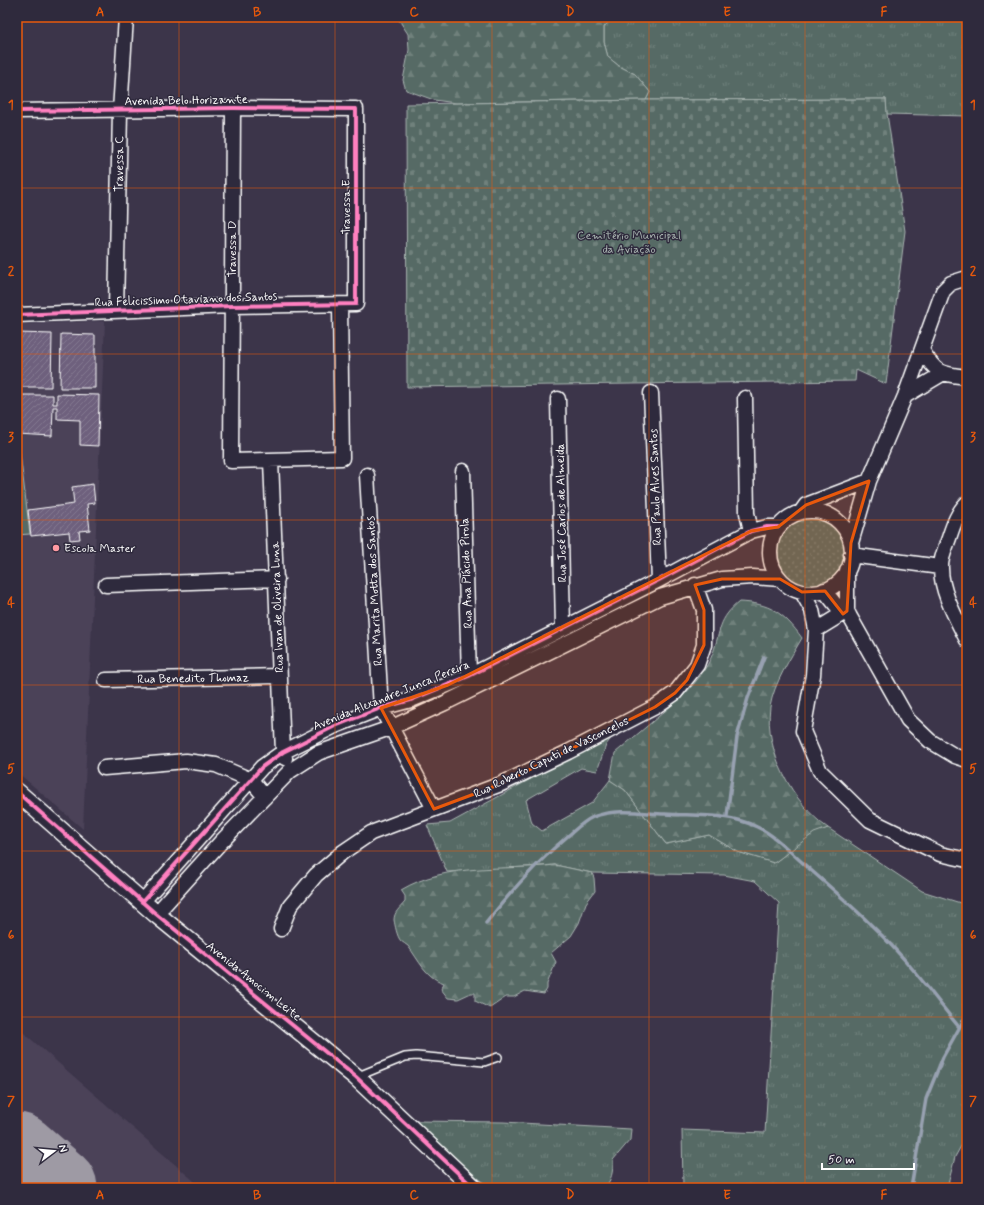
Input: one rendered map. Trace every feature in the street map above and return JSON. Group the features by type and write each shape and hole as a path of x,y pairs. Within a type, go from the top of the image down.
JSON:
{"street":[{"name":"Travessa C","path":"116,311 120,111 126,17"},
{"name":"Avenida Belo Horizante","path":"17,111 120,111 233,108 356,110"},
{"name":"Travessa D","path":"233,108 231,462 271,461"},
{"name":"Travessa E","path":"356,110 356,304"},
{"path":"845,612 847,570 869,481 905,396 944,291 950,283 967,278"},
{"name":"Rua Felicissimo Otaviano dos Santos","path":"17,315 232,306 356,304"},
{"path":"271,461 342,458 340,305"},
{"path":"922,350 932,366 942,374 967,377"},
{"path":"905,396 942,374"},
{"name":"Rua Paulo Alves Santos","path":"651,393 659,580"},
{"path":"745,398 747,513 751,531"},
{"name":"Rua José Carlos de Almeida","path":"558,399 563,627"},
{"name":"Rua Ivan de Oliveira Luna","path":"271,461 283,752 290,771"},
{"name":"Rua Ana Plácido Pirola","path":"463,471 469,676"},
{"name":"Rua Marita Motta dos Santos","path":"367,475 381,708"},
{"path":"801,512 806,505 869,481"},
{"path":"967,503 961,509 954,523 940,567 952,610 967,640"},
{"path":"847,570 836,584 824,590 802,592 786,585 780,579 773,567 770,554 773,535 784,520 801,512 819,512 832,517 843,526 851,549"},
{"name":"Avenida Alexandre Junca Pereira","path":"142,902 262,767 283,752 308,738 381,708 411,700 469,676 563,627 659,580 751,531 767,527 778,527"},
{"path":"851,549 940,567"},
{"name":"Avenida Alexandre Junca Pereira","path":"156,914 220,843 290,771 318,753 390,728 602,627 660,597 695,585 722,579 753,577 780,579"},
{"path":"106,585 277,579"},
{"name":"Rua Roberto Caputi de Vasconcelos","path":"281,929 290,906 316,875 343,852 371,833 501,784 568,752 655,707 675,694 697,665 704,646 704,610 695,585"},
{"path":"824,590 845,612 908,720 930,741 955,756 967,760"},
{"path":"802,592 812,610 816,630 813,675 803,731 820,771 870,820 940,854 967,860"},
{"path":"816,630 845,612"},
{"name":"Rua Benedito Thomaz","path":"106,680 280,676"},
{"path":"381,708 390,728 434,809"},
{"path":"104,768 186,761 216,765 251,780 264,797"},
{"name":"Avenida Amocim Leite","path":"17,792 156,914 356,1077 474,1188"}],"lane":[{"path":"356,1077 405,1057 416,1056 484,1062 498,1057"}],"highlighted area":[{"path":"869,481 851,543 847,611 843,614 825,591 802,592 780,579 722,579 695,585 704,610 704,645 687,680 675,693 655,707 501,784 434,809 381,708 448,685 751,531 778,527 806,505"}],"shaded area":[{"name":"Escola Master","path":"105,321 83,829 17,772 17,324"},
{"path":"17,1027 202,1188 17,1188"}],"green space":[{"path":"397,17 613,17 604,27 604,42 608,57 619,66 635,74 650,92 646,100 456,103 434,100 406,90 403,80 409,50 408,34"},
{"path":"613,17 967,17 967,116 887,114 886,99 646,100 650,92 635,74 619,66 608,57 604,42 604,26"},
{"name":"Cemitério Municipal da Aviação","path":"886,99 905,231 886,384 856,370 855,381 407,387 406,104 646,100"},
{"path":"17,453 20,453 30,534 17,535"},
{"path":"811,518 824,521 835,528 842,539 845,552 842,565 835,576 824,583 811,586 798,583 787,576 780,565 777,552 780,539 787,528 798,521"},
{"path":"739,602 768,607 775,611 789,622 802,638 783,671 775,689 770,707 769,724 776,758 793,791 815,818 828,828 814,833 774,863 738,852 709,835 666,844 625,790 610,780 615,753 683,696 700,676 713,653 721,625 727,614"},
{"path":"615,733 606,745 597,771 581,768 526,800 532,823 542,831 592,803 610,780 625,790 666,844 709,835 738,852 774,863 814,832 828,828 922,891 967,905 967,1135 955,1157 947,1188 683,1188 682,1130 765,1133 779,903 755,881 724,875 592,873 555,865 447,872 427,825 450,823"},
{"path":"555,865 592,873 595,891 586,903 579,923 571,936 551,953 556,962 544,994 525,991 514,997 506,997 490,1008 475,1001 475,993 471,993 458,999 448,998 441,989 444,983 432,977 423,968 408,946 398,937 394,917 396,912 405,902 405,896 401,890 419,881 457,871"},
{"path":"415,1121 503,1122 631,1129 630,1140 613,1160 612,1176 604,1188 490,1188 439,1145"}],"building":[{"path":"18,333 52,334 51,387 17,387"},
{"path":"61,334 95,335 95,388 60,388"},
{"path":"57,394 99,395 98,446 80,445 80,420 57,419 57,407 53,407 52,436 17,434 17,395 53,395 53,404 57,404"},
{"path":"93,484 95,503 87,504 90,530 79,531 80,539 70,540 69,532 31,536 28,510 74,504 72,487"}],"waterway":[{"path":"727,816 737,737 748,698 764,657"},
{"path":"486,923 505,899 536,866 577,828 593,817 602,814 629,812 712,816 735,819 757,827 770,834 848,903 903,958 959,1027"},
{"path":"911,1188 926,1099 943,1057 967,1014"}],"runway":[{"path":"17,1154 56,1188"}],"cycle path":[{"path":"17,111 233,108 356,109 356,304 231,306 17,315"},
{"path":"142,902 262,767 283,752 335,726 381,708 411,700 469,676 659,580 751,531 767,527 778,527"},
{"path":"17,792 156,914 356,1077 474,1188"}],"place":[{"name":"Escola Master","path":"56,548"}]}
